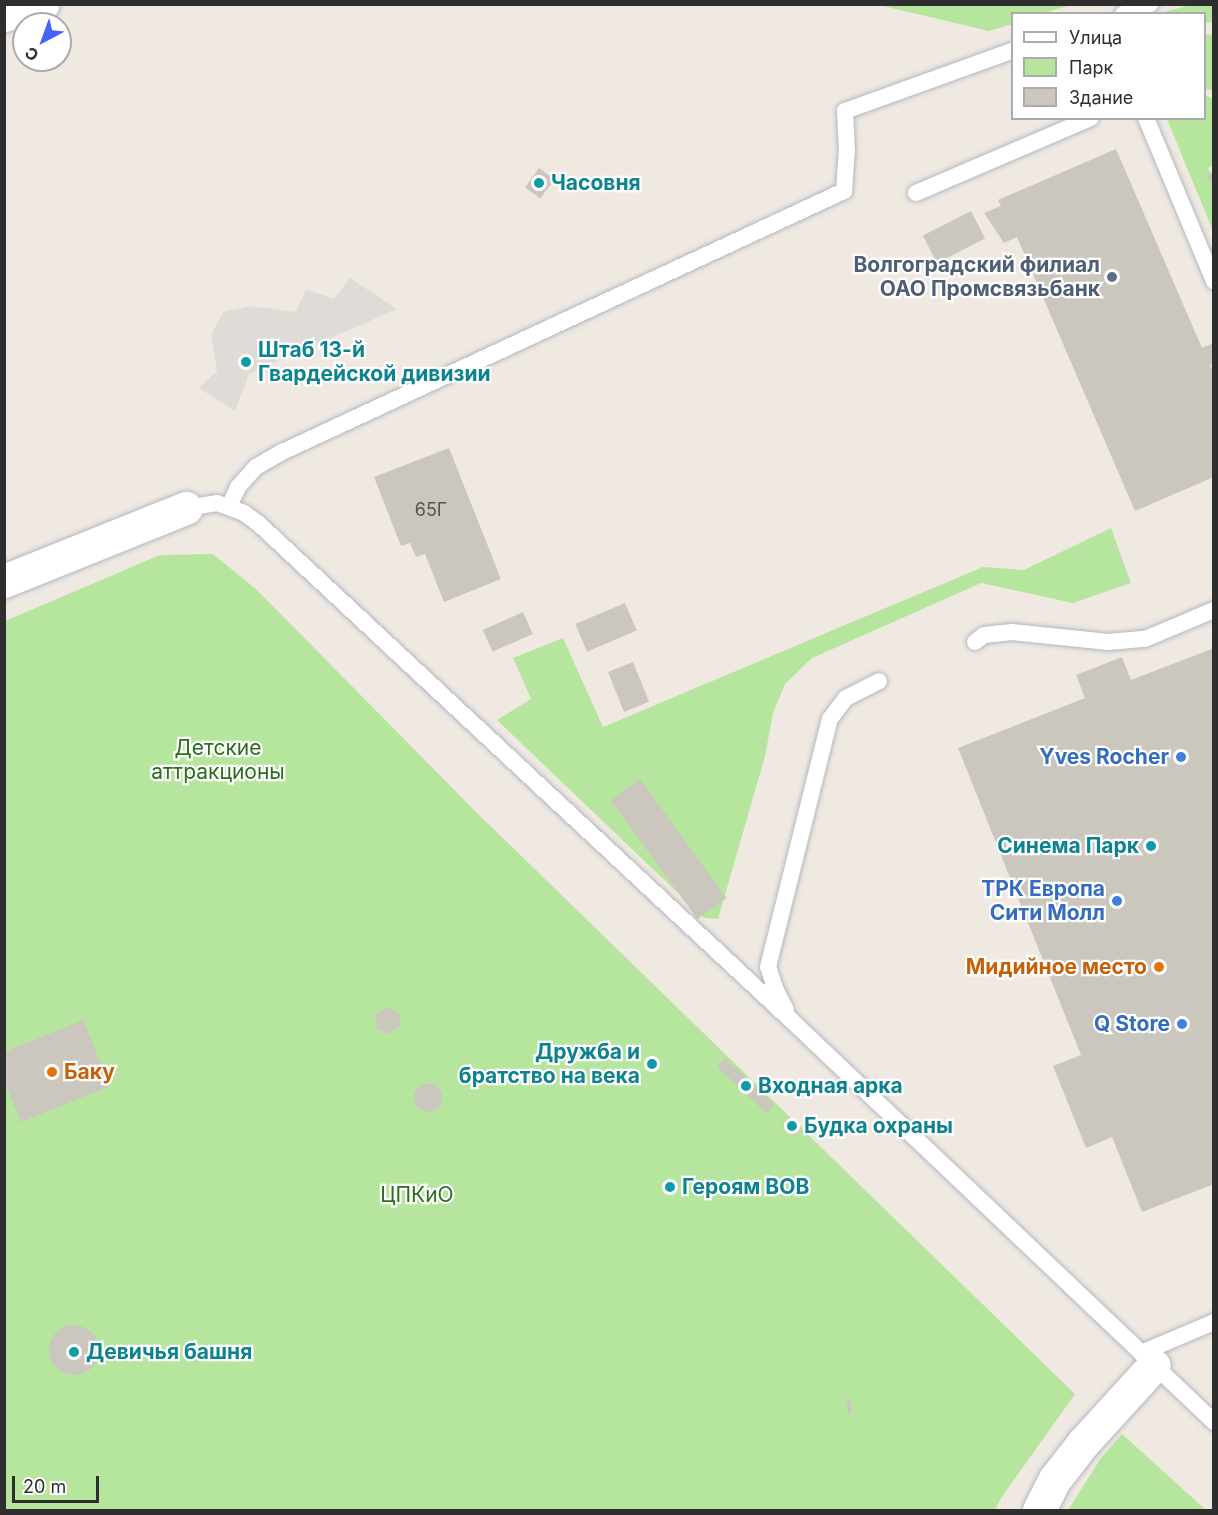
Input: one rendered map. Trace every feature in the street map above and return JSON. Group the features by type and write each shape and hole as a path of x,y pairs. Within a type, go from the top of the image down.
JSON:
{"street":[{"path":"4,15 42,4"},
{"path":"4,581 186,508"},
{"path":"1039,1510 1055,1479 1147,1359"}],"lane":[{"path":"1128,12 1150,4"},
{"path":"229,507 238,487 256,467 280,453 844,191 847,152 845,111 1011,51"},
{"path":"916,193 1086,120"},
{"path":"1147,120 1214,281"},
{"path":"186,508 217,503 244,513 259,524 792,1021 1147,1359 1206,1406 1214,1422"},
{"path":"975,642 984,635 1012,632 1108,642 1145,639 1214,610"},
{"path":"792,1021 775,988 768,967 822,750 830,719 846,698 879,681"},
{"path":"1147,1359 1214,1322"}],"green space":[{"path":"1071,4 1047,12 1011,12 1011,24 989,31 879,5"},
{"path":"1191,5 1213,5 1213,22 1206,23 1206,12 1164,12"},
{"path":"1213,34 1213,91 1206,89 1206,35"},
{"path":"1206,96 1213,99 1213,165 1208,168 1213,181 1213,231 1167,120 1206,120"},
{"path":"1111,528 1131,583 1073,603 981,583 812,658 785,684 773,713 765,756 718,919 704,918 497,720 531,699 513,658 563,638 603,727 983,567 1024,570"},
{"name":"ЦПКиО","path":"213,554 258,591 477,813 1075,1394 1001,1498 995,1510 5,1510 5,621 160,555"},
{"path":"1122,1434 1206,1510 1068,1510 1101,1458"}],"shaded area":[{"path":"350,278 397,309 249,374 235,411 199,388 217,371 211,335 223,312 250,306 296,312 306,289 334,299"}],"building":[{"path":"1116,149 1202,348 1214,343 1214,363 1210,365 1214,373 1214,477 1135,511 1017,237 1004,243 984,213 1001,206 998,200"},
{"name":"Часовня","path":"539,168 554,179 540,199 525,187"},
{"path":"1213,172 1213,188 1207,174"},
{"path":"971,211 985,239 937,263 923,236"},
{"path":"449,448 501,579 444,602 425,554 416,557 410,543 401,546 374,477"},
{"path":"625,603 637,631 587,652 575,624"},
{"path":"523,612 533,634 493,652 483,630"},
{"name":"ТРК Европа Сити Молл","path":"1214,648 1214,1184 1142,1212 1112,1137 1086,1148 1053,1066 1081,1055 958,748 1085,698 1076,675 1122,657 1131,680"},
{"path":"633,662 649,702 624,712 608,672"},
{"path":"640,779 726,898 697,919 611,800"},
{"path":"386,1007 399,1013 400,1026 389,1034 377,1029 375,1016"},
{"path":"83,1020 110,1086 21,1122 4,1081 4,1052"},
{"name":"Входная арка","path":"725,1058 775,1104 767,1113 717,1067"},
{"path":"428,1084 438,1088 442,1098 438,1108 428,1112 418,1108 414,1098 418,1088"},
{"name":"Будка охраны","path":"789,1117 802,1128 795,1136 782,1125"},
{"name":"Девичья башня","path":"69,1325 79,1325 92,1332 99,1345 99,1355 92,1368 79,1375 69,1375 60,1371 53,1364 49,1355 49,1345 53,1336 60,1329"},
{"path":"846,1400 850,1400 851,1414 848,1414"}],"place":[{"name":"Часовня","path":"539,183"},
{"name":"Волгоградский филиал ОАО Промсвязьбанк","path":"1112,277"},
{"name":"Штаб 13-й Гвардейской дивизии","path":"246,362"},
{"name":"Yves Rocher","path":"1181,757"},
{"name":"Синема Парк","path":"1151,846"},
{"name":"ТРК Европа Сити Молл","path":"1117,901"},
{"name":"Мидийное место","path":"1159,967"},
{"name":"Q Store","path":"1182,1024"},
{"name":"Дружба и братство на века","path":"652,1064"},
{"name":"Баку","path":"52,1072"},
{"name":"Входная арка","path":"746,1086"},
{"name":"Будка охраны","path":"792,1126"},
{"name":"Героям ВОВ","path":"670,1187"},
{"name":"Девичья башня","path":"74,1352"}],"park label":[{"name":"Детские аттракционы","path":"218,760"}]}
